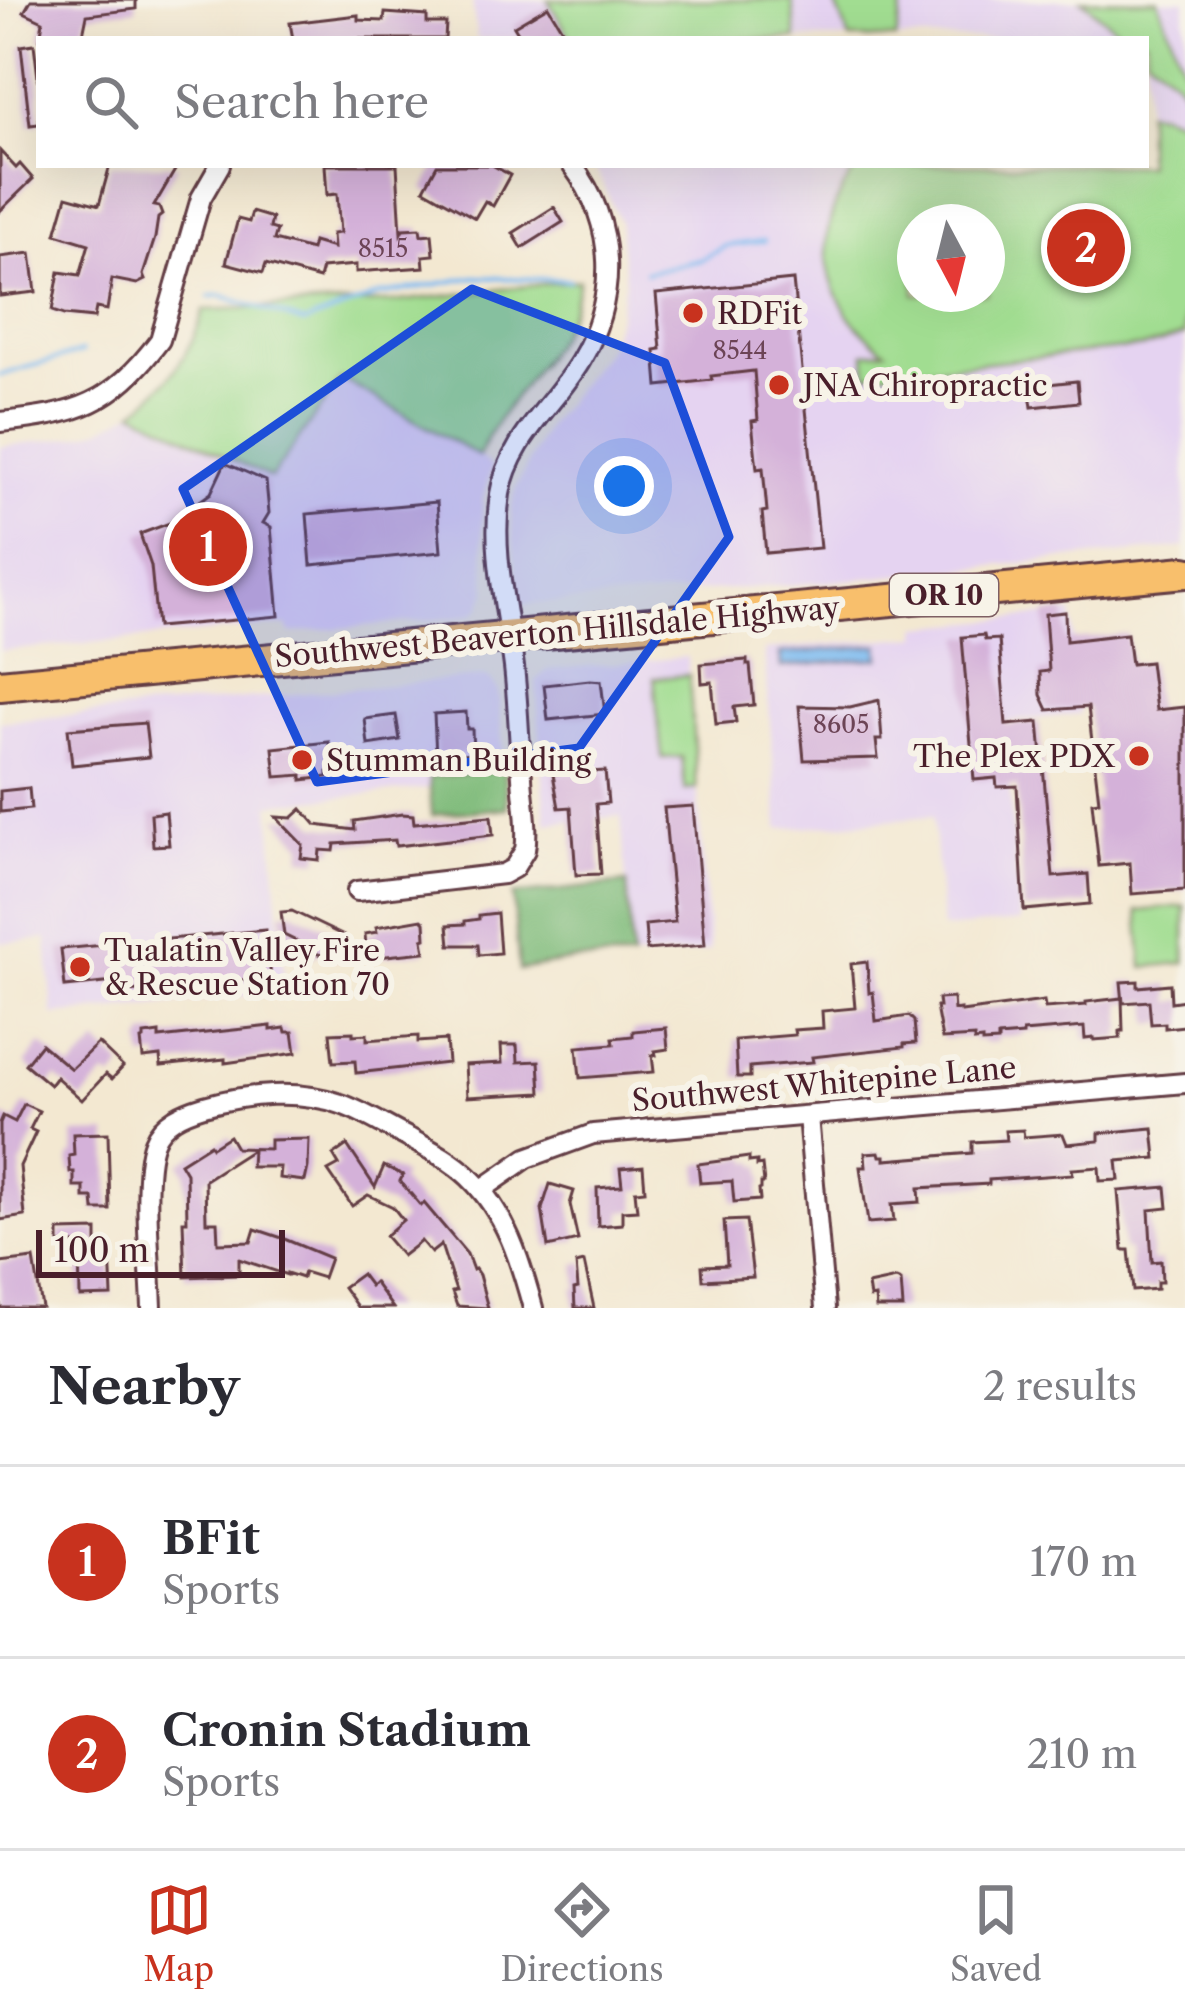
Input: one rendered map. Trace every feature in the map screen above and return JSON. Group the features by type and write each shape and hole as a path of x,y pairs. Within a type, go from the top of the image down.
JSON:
{"main road":[{"name":"Southwest Beaverton Hillsdale Highway","path":"0,686 1185,572"}],"street":[{"path":"0,422 54,416 82,407 116,387 147,357 160,340 201,198 218,168"},
{"path":"357,891 503,874 519,861 526,841 497,551 500,492 513,454 579,363 597,328 606,290 609,265 600,216 574,168"},
{"name":"Southwest Whitepine Lane","path":"481,1190 526,1158 593,1134 1185,1083"},
{"path":"152,1308 148,1176 153,1143 174,1118 220,1102 272,1096 316,1097 352,1108 447,1159 481,1190 509,1234 532,1308"},
{"path":"808,1116 825,1308"}],"highlighted area":[{"path":"472,289 665,363 729,537 579,748 317,782 183,489"}],"shaded area":[{"path":"472,0 1185,0 1185,547 828,582 519,605 511,510 516,488 547,426 608,348 625,281 620,222 595,168 1149,168 1149,36 477,36"},
{"path":"340,378 492,467 483,499 487,592 473,614 290,633 287,625 0,651 0,447 79,436 134,411 270,477"},
{"path":"1072,613 1080,714 1004,722 1020,922 942,929 933,816 779,829 764,650 919,636 919,627"},
{"path":"687,657 710,951 632,959 621,816 546,823 536,680 548,670"},
{"path":"489,678 498,690 504,770 430,777 430,788 270,804 285,992 53,1015 47,939 0,943 0,722"}],"green space":[{"path":"548,0 792,0 796,36 569,36"},
{"path":"834,0 904,0 897,36 849,36"},
{"path":"1082,0 1158,0 1185,72 1185,92 1149,58 1149,36 1124,36"},
{"path":"1149,111 1161,113 1185,122 1185,335 1144,347 867,374 865,353 886,350 863,332 834,288 827,239 832,214 857,168 1149,168"},
{"path":"579,280 562,328 479,456 341,379 271,478 134,411 177,366 204,310 393,302"},
{"path":"689,675 697,789 685,790 682,757 662,758 654,678"},
{"path":"504,770 507,808 432,815 429,777"},
{"path":"627,883 632,959 575,960 519,970 513,895"},
{"path":"1185,906 1185,963 1143,967 1138,911"}],"water":[{"path":"879,645 880,658 781,667 780,654"}],"building":[{"path":"31,0 136,0 136,9 87,15 83,36 40,36 43,21 24,12"},
{"path":"548,6 566,36 520,36 514,26"},
{"path":"385,13 427,16 427,23 446,23 445,36 292,36 290,23 358,15 358,20 384,21"},
{"path":"34,44 36,124 30,125 21,46"},
{"path":"0,151 33,179 0,211"},
{"path":"109,168 176,168 154,206 162,215 145,280 137,284 112,279 107,310 96,308 94,318 52,311 59,272 80,275 89,244 56,234 67,196 99,205"},
{"path":"325,168 397,168 401,233 420,228 421,235 432,234 434,255 423,256 424,267 356,272 356,265 322,268 319,279 266,264 263,273 226,263 238,219 249,222 252,212 272,218 270,228 277,230 274,240 311,250 313,242 333,248 332,234 340,233 337,194 327,195"},
{"path":"435,168 497,168 510,175 493,206 485,201 475,218 424,189"},
{"path":"554,207 563,222 522,248 513,233"},
{"path":"31,253 36,292 0,296 0,257"},
{"path":"793,280 820,548 766,553 763,468 757,469 752,421 758,420 754,371 658,386 655,350 661,349 656,294"},
{"path":"1077,381 1079,402 1032,407 1029,386"},
{"path":"225,463 266,481 269,513 263,523 271,527 279,616 157,627 151,566 140,534 170,523 211,493"},
{"path":"437,502 441,552 311,565 307,514"},
{"name":"The Plex PDX","path":"1065,612 1066,641 1127,634 1131,664 1150,662 1156,710 1185,707 1185,890 1132,894 1130,863 1099,866 1092,802 1099,801 1088,707 1048,710 1041,695 1040,672 1049,671 1045,614"},
{"path":"984,635 985,640 999,639 1006,725 1039,722 1053,877 1088,874 1090,904 1024,910 1017,786 997,787 996,778 974,780 962,637"},
{"path":"747,660 754,705 734,707 736,722 716,724 712,682 702,683 701,664"},
{"path":"601,681 605,714 548,720 544,685"},
{"path":"879,700 882,740 876,740 878,758 804,760 799,706 850,707"},
{"path":"466,712 473,753 436,756 434,714"},
{"path":"396,715 400,740 368,745 365,719"},
{"path":"145,723 149,757 72,765 68,729"},
{"name":"Stumman Building","path":"329,742 332,771 328,777 276,777 273,748"},
{"path":"605,771 608,803 596,804 601,874 576,875 571,807 559,808 553,774"},
{"path":"29,788 31,809 0,812 0,791"},
{"path":"693,806 705,945 647,950 645,925 675,922 664,808"},
{"path":"302,809 316,825 355,830 354,821 402,814 413,815 414,823 491,816 493,835 396,846 395,840 335,844 334,851 320,850 319,860 301,858 303,845 276,817 292,818"},
{"path":"166,812 169,845 153,846 151,814"},
{"path":"292,911 346,937 339,960 315,953 312,959 298,951 302,944 284,935 281,912"},
{"path":"497,913 500,953 479,955 478,945 450,945 448,925"},
{"path":"422,919 425,952 367,958 365,934 377,932 376,927"},
{"path":"266,930 271,978 116,993 115,982 65,987 61,949"},
{"path":"867,962 876,1021 909,1016 916,1043 812,1057 813,1062 750,1067 750,1077 737,1077 735,1040 823,1028 822,1011 855,1008 851,964"},
{"path":"1138,981 1138,987 1170,984 1171,1002 1185,1000 1185,1026 1151,1024 1149,1001 1123,1003 1121,982"},
{"path":"953,998 954,1010 961,1012 1044,1001 1045,1008 1086,1005 1122,998 1123,1031 1120,1038 1094,1040 1085,1039 1084,1027 1023,1032 998,1037 998,1042 982,1043 974,1037 942,1039 938,999"},
{"path":"271,1026 271,1030 293,1032 296,1053 161,1066 160,1056 143,1058 144,1035 159,1033 159,1038"},
{"path":"666,1028 668,1049 652,1055 654,1072 580,1078 577,1047 614,1044 613,1038 633,1036 633,1031"},
{"path":"330,1033 367,1034 367,1040 418,1036 418,1042 446,1040 448,1063 356,1073 355,1061 333,1062"},
{"path":"98,1043 123,1067 112,1079 106,1074 82,1100 56,1077 50,1085 25,1064 41,1044 71,1069"},
{"path":"501,1045 517,1045 518,1062 539,1061 541,1093 467,1097 465,1065 502,1063"},
{"path":"24,1104 39,1111 30,1129 36,1132 20,1166 25,1216 0,1220 0,1123 3,1116 15,1122"},
{"path":"1153,1128 1156,1158 1117,1161 1119,1180 1100,1181 1099,1167 1072,1169 1073,1174 989,1180 989,1184 919,1188 920,1202 892,1204 894,1221 868,1223 860,1167 866,1167 865,1153 879,1152 885,1160 972,1153 972,1142 1006,1140 1005,1131 1023,1130 1024,1137 1063,1134 1067,1144 1099,1141 1099,1133"},
{"path":"108,1133 110,1210 94,1210 93,1198 84,1198 84,1187 74,1187 69,1156 74,1155 73,1134"},
{"path":"229,1136 236,1148 270,1149 270,1140 309,1139 308,1167 305,1181 279,1178 280,1167 251,1167 252,1150 205,1180 206,1222 217,1222 218,1243 251,1242 255,1229 282,1238 330,1258 323,1278 304,1272 302,1278 287,1275 239,1259 239,1275 185,1277 186,1173 180,1163"},
{"path":"347,1145 375,1187 384,1166 403,1175 400,1181 467,1254 488,1308 457,1306 441,1245 431,1253 421,1241 402,1256 385,1236 403,1220 393,1207 368,1195 352,1206 328,1171 339,1165 333,1155"},
{"path":"749,1157 749,1162 762,1165 760,1200 734,1202 732,1181 700,1183 698,1164"},
{"path":"643,1166 645,1190 635,1191 637,1210 622,1211 622,1224 598,1226 597,1188 622,1186 620,1168"},
{"path":"550,1184 574,1191 570,1204 578,1240 548,1247 542,1209"},
{"path":"1166,1187 1168,1208 1149,1210 1152,1262 1161,1261 1162,1282 1157,1282 1157,1289 1133,1291 1129,1250 1123,1250 1118,1191"},
{"path":"746,1220 753,1277 703,1280 702,1266 727,1265 724,1221"},
{"path":"97,1230 97,1247 110,1250 112,1296 80,1297 79,1248 59,1244 59,1231"},
{"path":"34,1259 42,1308 0,1308 0,1263"},
{"path":"584,1262 594,1308 575,1308 576,1264"},
{"path":"361,1274 370,1286 374,1282 393,1308 358,1308 343,1287"},
{"path":"901,1281 903,1308 876,1308 868,1285"}],"waterway":[{"path":"646,272 700,260 726,246 764,241"},
{"path":"210,297 220,295 304,323 379,295 474,277 570,280"},
{"path":"0,375 82,352"}],"place":[{"name":"Cronin Stadium","path":"1086,248"},
{"name":"RDFit","path":"693,313"},
{"name":"JNA Chiropractic","path":"779,385"},
{"name":"BFit","path":"208,547"},
{"name":"The Plex PDX","path":"1139,756"},
{"name":"Stumman Building","path":"302,760"},
{"name":"Tualatin Valley Fire & Rescue Station 70","path":"80,967"}]}
